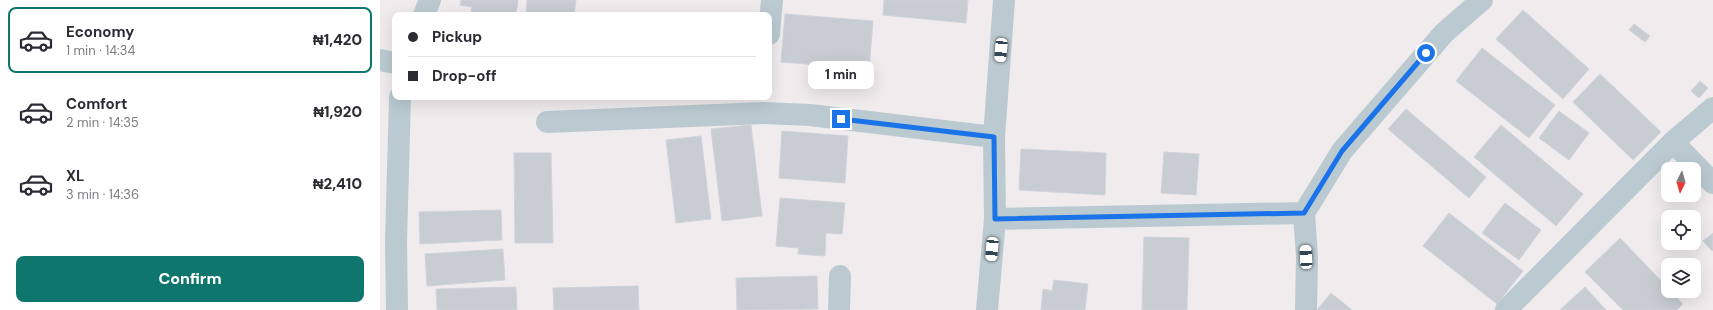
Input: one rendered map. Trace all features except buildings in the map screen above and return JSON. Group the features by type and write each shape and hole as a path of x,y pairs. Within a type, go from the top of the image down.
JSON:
{"street":[{"path":"425,12 430,0"},
{"path":"771,12 772,0"},
{"path":"987,310 995,219 994,137 1004,0"},
{"path":"1306,310 1304,213 1342,151 1444,33 1482,0"},
{"path":"380,60 392,62"},
{"path":"397,310 396,242 400,100"},
{"path":"547,122 765,105 810,116 994,137"},
{"path":"1506,310 1673,142 1713,108"},
{"path":"1673,142 1713,183"},
{"path":"995,219 1304,213"},
{"path":"839,310 840,276"}],"route":[{"path":"841,119 994,137 995,219 1304,213 1342,151 1426,53"}]}
